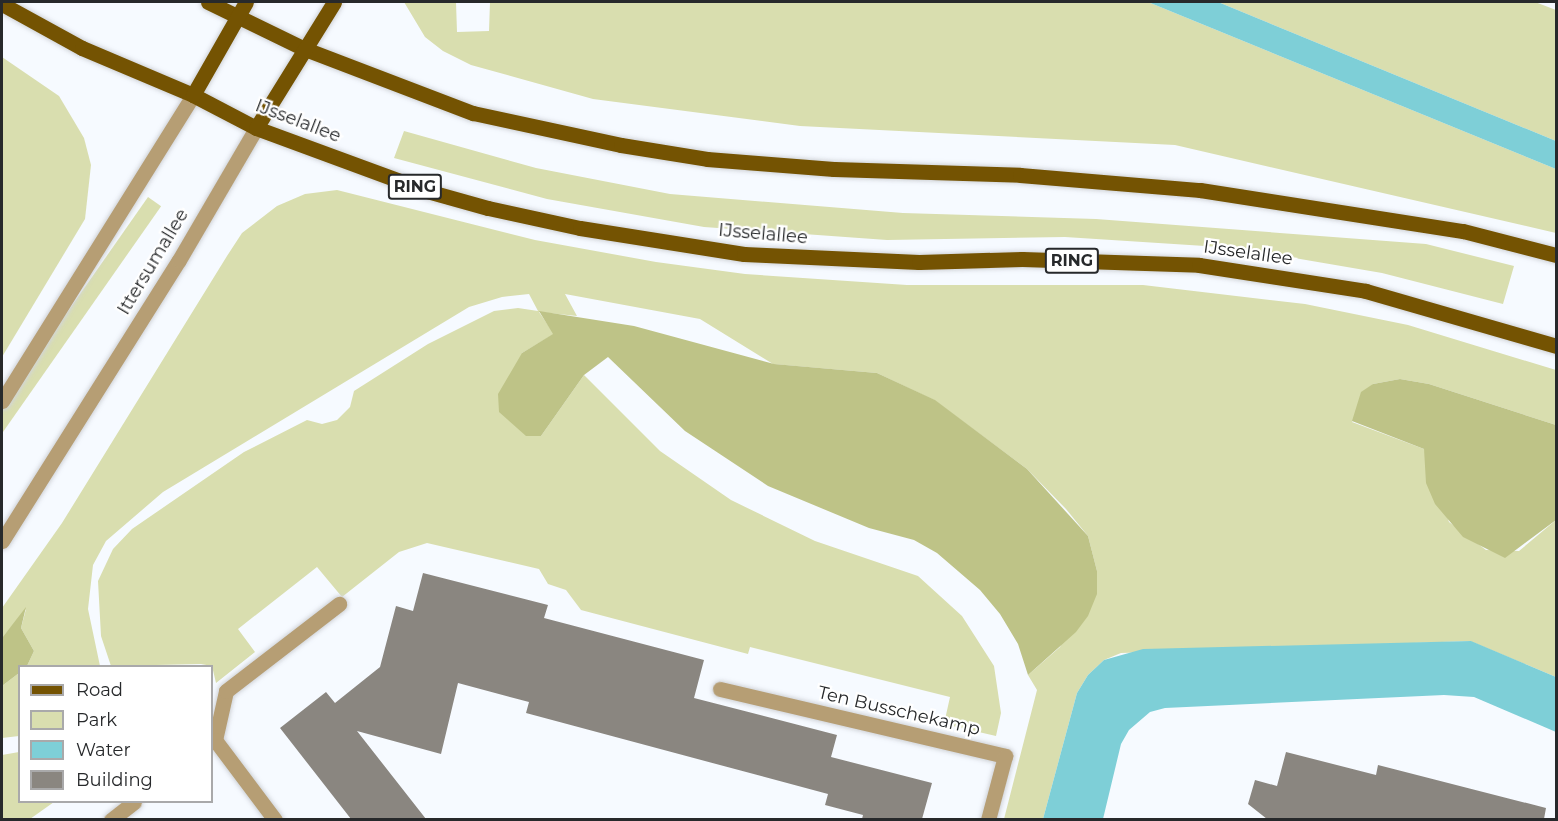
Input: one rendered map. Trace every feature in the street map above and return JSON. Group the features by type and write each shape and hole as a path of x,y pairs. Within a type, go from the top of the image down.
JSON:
{"main road":[{"path":"208,2 305,49 473,113 621,146 707,159 834,170 1032,175 1200,190 1463,231 1557,255"},
{"path":"193,95 246,2"},
{"name":"Ittersumallee","path":"256,128 334,2"},
{"name":"IJsselallee","path":"2,4 82,48 193,95 256,128 437,194 557,223 744,254 828,260 1022,259 1199,265 1366,291 1557,346"}],"street":[{"path":"2,401 193,95"},
{"name":"Ittersumallee","path":"2,542 179,260 256,128"},
{"path":"275,819 213,742 226,691 339,604"},
{"name":"Ten Busschekamp","path":"720,689 1005,756 988,819"},
{"path":"111,819 131,803"}],"green space":[{"path":"404,2 456,2 457,32 489,31 490,2 1148,2 1556,169 1556,233 1175,145 800,126 593,99 471,65 443,51 425,37"},
{"path":"1218,2 1535,2 1556,10 1556,141"},
{"path":"2,57 59,96 84,138 91,165 85,219 2,357"},
{"path":"404,131 536,168 670,194 903,213 1096,219 1426,244 1514,266 1503,304 1382,273 1236,248 1065,237 887,240 704,227 547,199 394,158"},
{"path":"337,190 535,240 656,262 745,274 907,285 1143,285 1305,304 1408,325 1556,370 1556,425 1429,384 1400,379 1373,384 1352,422 1424,449 1449,522 1486,550 1519,551 1556,520 1556,677 1470,641 1121,653 1104,660 1088,675 1077,693 1043,819 1004,819 1037,690 1028,675 1060,647 1097,571 1088,536 1066,509 1027,469 934,400 877,373 773,364 700,319 565,294 577,316 539,312 554,334 522,353 541,436 584,375 660,451 731,500 815,541 918,576 962,616 994,666 1001,713 996,736 944,724 950,697 750,647 748,654 581,610 566,590 548,584 539,569 427,543 399,552 342,597 317,567 238,629 255,652 216,683 213,665 111,665 101,636 98,581 113,549 132,529 244,452 307,420 322,424 337,420 350,407 354,391 428,344 494,311 518,308 538,311 529,294 502,297 469,307 163,492 106,541 93,565 88,609 100,665 27,665 34,651 21,628 26,609 2,638 2,608 62,523 242,233 277,206 305,194"},
{"path":"148,197 161,206 3,432 2,406"},
{"path":"539,311 634,326 774,364 877,373 935,400 1027,469 1088,536 1097,571 1097,594 1088,616 1076,632 1028,675 1018,644 1000,614 980,590 937,553 914,540 869,528 768,486 685,431 608,357 584,375 541,436 526,436 499,412 498,394 522,353 553,334"},
{"path":"1400,379 1429,384 1556,425 1556,520 1505,558 1463,537 1435,504 1426,483 1424,449 1352,421 1361,392 1373,384"},
{"path":"26,607 21,628 34,651 27,665 18,665 18,674 2,686 2,638"},
{"path":"18,674 18,736 2,738 2,686"},
{"path":"18,752 18,803 53,803 30,819 2,819 2,755"}],"water":[{"path":"1148,2 1218,2 1556,141 1556,169"},
{"path":"1471,641 1556,677 1556,732 1474,697 1444,695 1165,708 1150,712 1129,730 1121,744 1103,819 1043,819 1077,693 1088,675 1104,660 1143,649"}],"building":[{"path":"423,573 548,605 544,618 704,660 694,698 837,735 831,757 932,783 922,819 862,819 863,815 825,805 828,794 526,713 529,702 458,683 441,754 357,731 426,819 351,819 280,728 326,692 335,703 380,667 396,606 413,611"},
{"path":"1286,752 1376,775 1378,765 1546,808 1544,819 1267,819 1248,804 1255,780 1277,786"}]}
